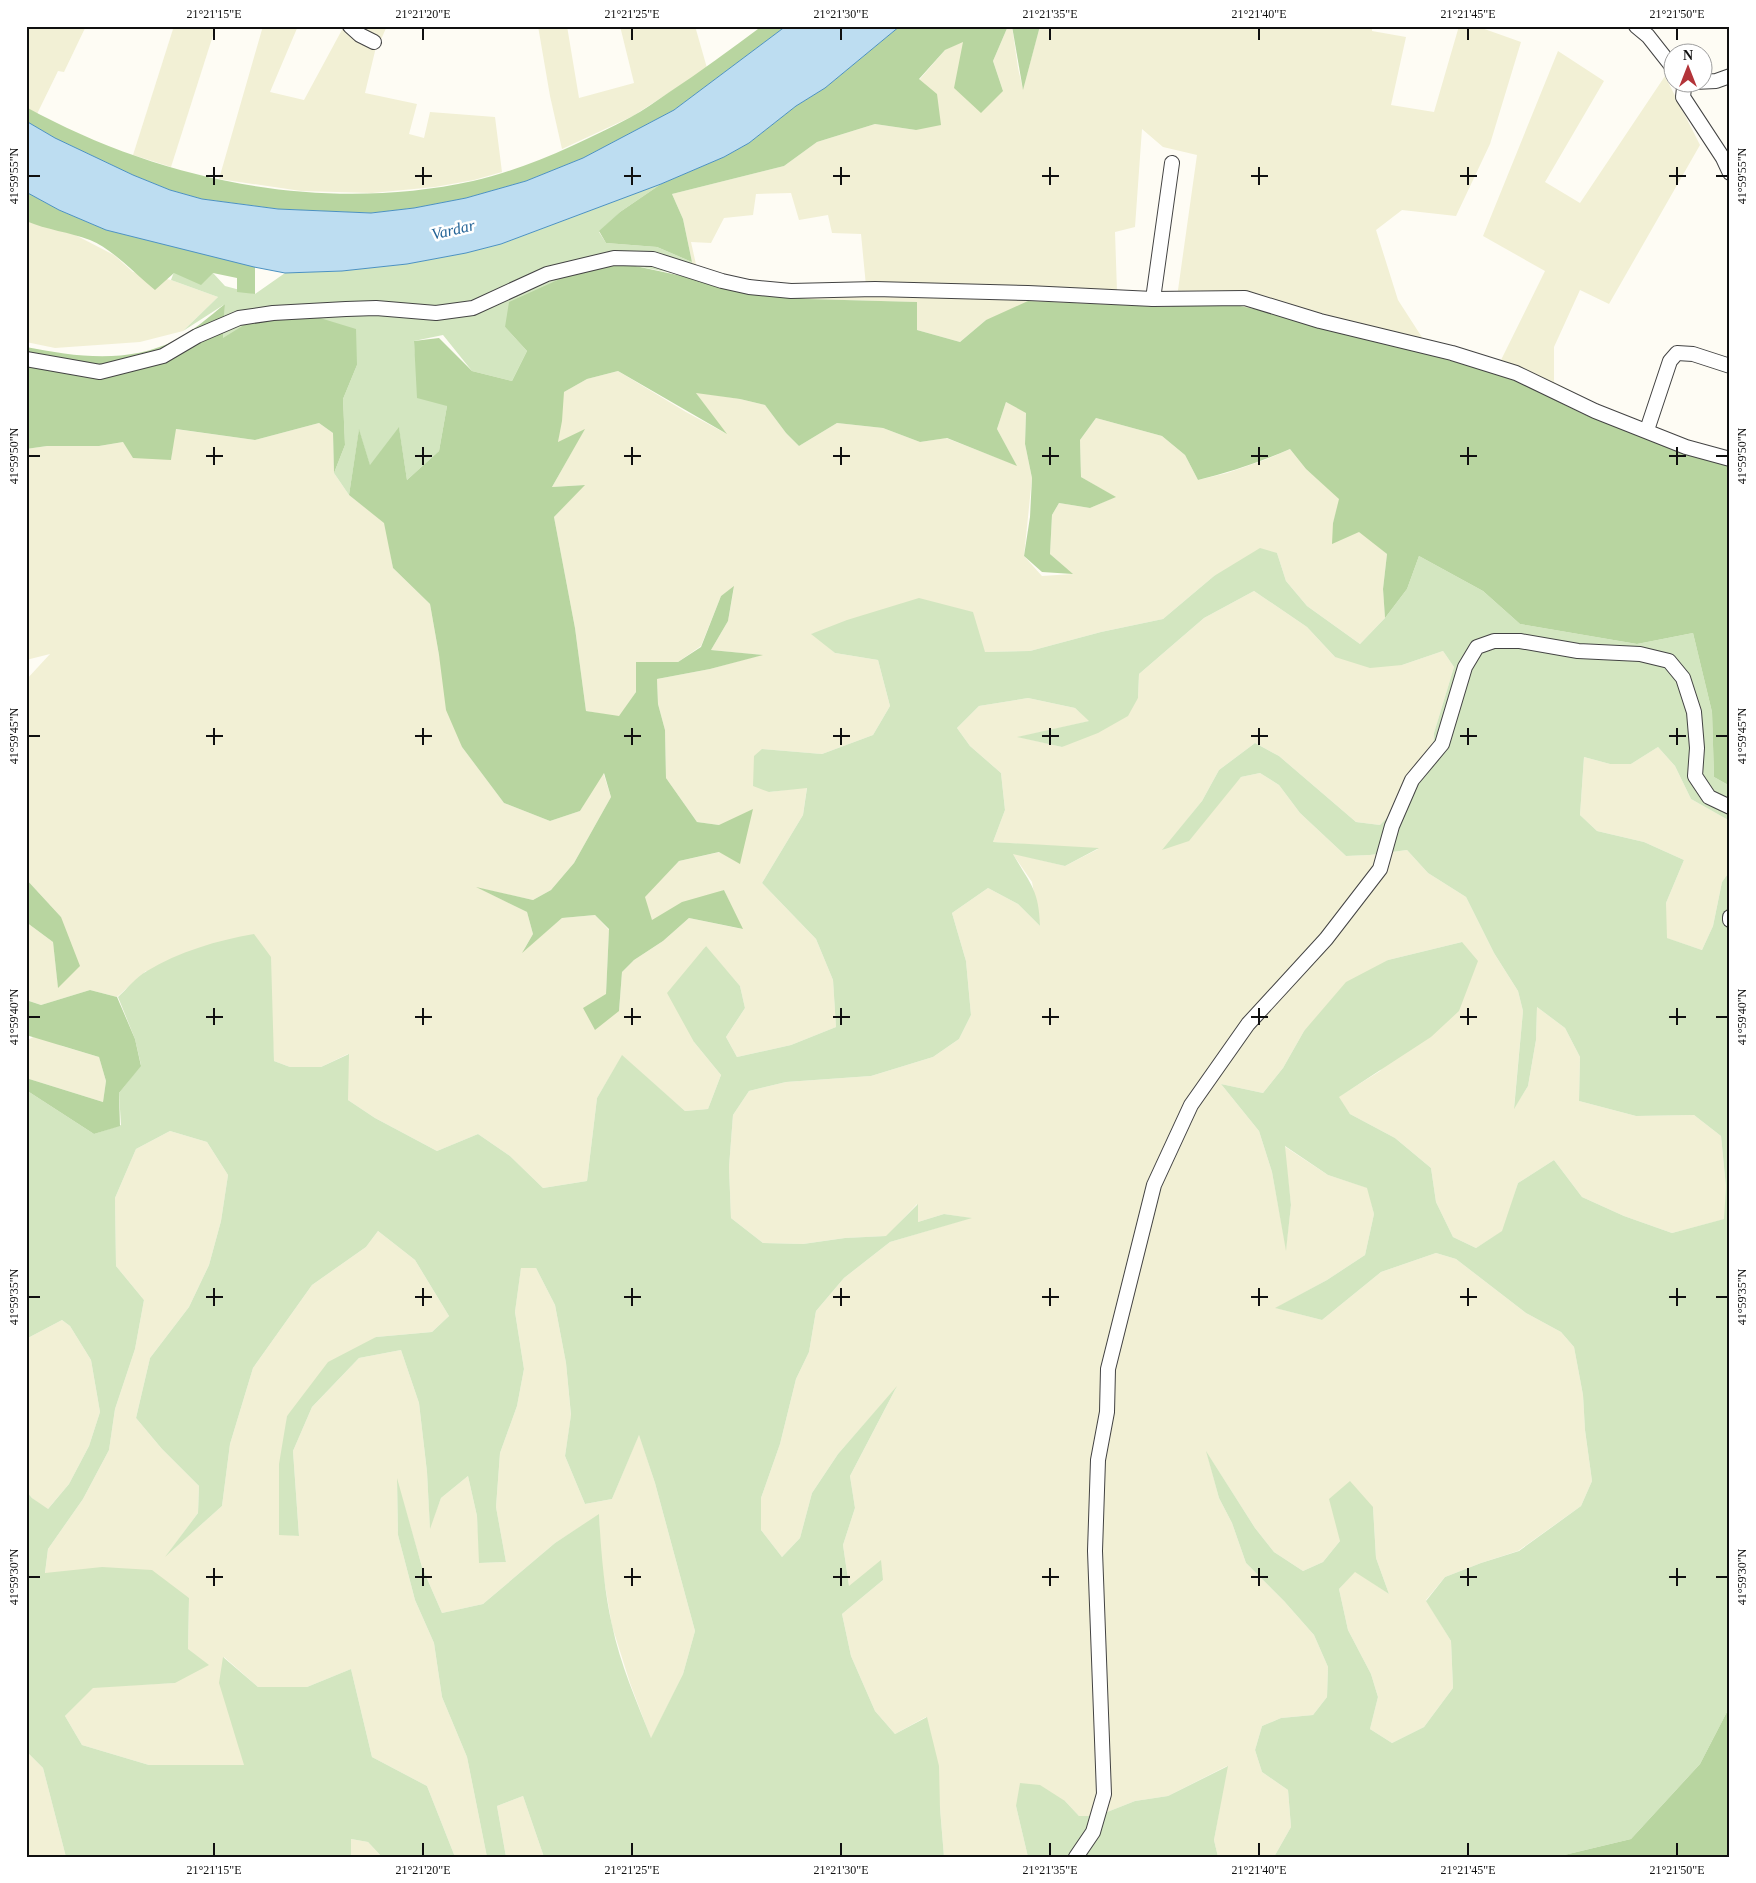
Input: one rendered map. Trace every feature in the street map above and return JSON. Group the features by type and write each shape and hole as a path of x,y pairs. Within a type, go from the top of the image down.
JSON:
{"street":[{"path":"350,26 360,35 374,42"},
{"path":"1636,26 1648,36 1664,56"},
{"path":"1714,81 1730,76"},
{"path":"1684,92 1683,97 1730,173"},
{"path":"1153,299 1172,163"},
{"path":"26,360 100,372 164,356 198,336 238,318 273,313 346,309 376,308 436,313 474,308 547,274 614,258 654,259 722,281 749,287 791,291 874,289 1153,299 1245,298 1320,321 1452,353 1516,373 1595,411 1686,447 1730,459"},
{"path":"1646,430 1670,361 1677,353 1693,354 1730,366"},
{"path":"1076,1857 1093,1832 1104,1794 1094,1551 1098,1460 1107,1412 1108,1369 1154,1185 1191,1105 1248,1024 1326,939 1380,869 1392,826 1412,780 1442,744 1465,667 1477,647 1494,641 1520,641 1578,651 1640,654 1669,661 1683,678 1694,712 1697,748 1695,776 1709,797 1730,807"}],"shaded area":[{"path":"26,26 86,26 64,72 58,71 37,114 26,107"},
{"path":"174,26 216,26 171,167 133,155"},
{"path":"263,26 298,26 270,92 304,100 344,26 387,26 376,47 365,93 417,104 409,134 424,138 430,112 495,117 502,172 474,180 435,187 372,193 301,191 219,179"},
{"path":"538,26 567,26 579,98 634,83 620,26 695,26 707,68 633,116 562,149 550,96"},
{"path":"1008,26 1012,26 1023,89 1040,26 1372,26 1372,31 1406,37 1391,105 1434,112 1459,26 1476,26 1521,42 1490,144 1456,216 1402,210 1376,230 1398,300 1425,342 1500,362 1545,271 1483,236 1558,51 1604,81 1545,182 1580,203 1664,77 1664,92 1673,92 1700,145 1609,304 1580,290 1554,347 1554,382 1627,419 1730,457 1730,467 1583,414 1510,377 1297,318 1221,302 986,320 960,342 917,330 916,302 808,299 761,293 693,277 692,262 683,219 672,194 784,166 817,142 875,124 916,130 919,80 945,50 963,41 1003,91 993,61","holes":["1142,129 1163,147 1197,155 1177,297 1117,291 1115,232 1135,227","791,193 799,220 828,215 832,233 861,234 866,286 749,287 697,269 691,242 711,243 724,218 753,215 756,194"]},
{"path":"26,213 52,223 114,255 133,272 171,280 218,297 183,331 140,342 55,348 26,342"},
{"path":"618,371 725,433 695,392 765,405 786,433 799,446 837,423 883,428 920,442 946,438 1016,465 997,429 1006,402 1026,412 1025,444 1032,478 1024,556 1042,576 1072,574 1050,554 1052,515 1059,503 1090,508 1115,497 1081,477 1080,440 1096,418 1162,436 1185,455 1198,480 1227,473 1290,449 1306,469 1340,499 1333,523 1360,531 1387,554 1383,589 1385,618 1360,644 1307,606 1286,581 1277,553 1214,576 1163,619 1101,632 1030,651 985,652 812,633 835,653 878,660 890,706 873,735 822,754 762,749 770,792 807,787 803,815 762,883 816,939 833,980 836,1027 791,1045 737,1057 726,1037 745,1008 740,986 705,946 694,1042 721,1075 708,1109 685,1111 622,1056 597,1098 587,1181 543,1188 510,1156 478,1134 437,1151 375,1118 348,1100 348,1054 321,1067 290,1067 274,1061 272,1024 146,971 117,997 90,990 41,1005 26,1000 26,922 53,942 58,987 61,917 26,879 26,680 50,654 26,660 26,449 47,446 99,446 123,442 171,460 175,429 255,440 319,423 333,433 334,473 349,495 385,523 393,568 430,604 439,655 462,747 504,803 550,821 580,811 603,772 611,797 574,863 551,890 533,900 479,888 527,912 533,934 523,951 562,918 595,915 609,930 606,994 619,1011 622,972 634,960 663,941 689,918 742,929 724,890 652,921 644,897 679,861 720,852 739,863 719,825 697,822 666,778 665,730 658,704 657,679 710,669 761,655 711,650 728,621 734,587 721,596 701,646 678,662 637,662 636,692 619,717 586,711 575,628 554,517 584,485 552,487 584,430 558,443 562,393 587,379"},
{"path":"1254,591 1307,627 1335,657 1402,665 1443,651 1454,667 1434,733 1432,768 1380,825 1356,822 1279,756 1255,743 1219,770 1202,801 1163,850 1241,777 1260,773 1279,785 1300,813 1346,856 1407,850 1428,873 1466,897 1494,953 1518,991 1523,1011 1514,1108 1528,1086 1536,1040 1537,1007 1565,1028 1580,1057 1579,1101 1636,1116 1694,1115 1721,1136 1726,1187 1725,1219 1672,1233 1624,1216 1582,1197 1554,1160 1518,1183 1503,1231 1476,1248 1453,1237 1436,1202 1431,1168 1395,1138 1350,1114 1338,1097 1380,1071 1462,942 1388,960 1304,1031 1283,1068 1263,1093 1221,1084 1259,1131 1272,1172 1286,1248 1291,1205 1284,1146 1328,1175 1368,1188 1374,1214 1365,1255 1327,1280 1276,1308 1322,1320 1381,1272 1436,1253 1456,1259 1526,1313 1561,1332 1574,1347 1583,1395 1585,1430 1592,1481 1581,1506 1518,1551 1445,1577 1426,1600 1451,1641 1453,1688 1424,1727 1392,1743 1370,1729 1378,1697 1371,1674 1348,1630 1339,1589 1355,1571 1389,1594 1376,1558 1373,1507 1340,1541 1323,1562 1303,1571 1274,1552 1255,1528 1207,1453 1219,1498 1232,1523 1246,1563 1284,1601 1314,1635 1328,1667 1327,1697 1313,1715 1281,1718 1262,1726 1255,1750 1262,1772 1288,1790 1291,1827 1274,1857 1218,1857 1214,1840 1227,1766 1168,1796 1135,1801 1097,1816 1079,1816 1065,1801 1016,1806 1028,1857 944,1857 940,1808 926,1717 895,1734 875,1711 851,1656 842,1614 883,1580 849,1586 843,1545 855,1508 850,1476 896,1388 838,1454 812,1493 800,1538 782,1557 761,1530 761,1498 780,1444 796,1379 809,1352 816,1311 844,1278 890,1242 970,1218 944,1214 918,1222 917,1204 887,1236 845,1238 803,1244 763,1243 731,1218 729,1167 733,1115 749,1091 786,1082 871,1076 933,1057 959,1039 971,1015 966,961 952,913 988,888 1018,904 1040,926 1032,882 1012,853 1065,866 1098,849 993,842 1005,810 1001,773 970,746 957,728 979,706 1028,698 1075,708 1090,721 1019,737 1062,747 1138,698 1139,674 1204,618"},
{"path":"1658,747 1675,766 1691,799 1730,821 1730,871 1722,882 1713,926 1702,950 1666,938 1666,903 1684,860 1644,842 1597,831 1580,815 1584,757 1610,764 1631,764"},
{"path":"33,1037 45,1038 62,1046 99,1057 106,1081 103,1102 26,1078 26,1041"},
{"path":"170,1131 207,1142 228,1175 221,1221 209,1265 189,1307 150,1358 136,1418 162,1449 199,1486 198,1513 167,1555 222,1506 230,1444 253,1368 312,1285 366,1247 378,1231 415,1260 449,1316 432,1332 376,1337 287,1416 279,1534 299,1536 293,1451 312,1407 359,1358 401,1350 419,1403 427,1472 430,1527 441,1498 468,1476 477,1516 480,1563 506,1562 496,1507 500,1453 517,1406 524,1369 515,1312 521,1267 536,1268 555,1305 566,1363 571,1416 565,1456 585,1504 612,1499 639,1434 655,1483 695,1631 683,1674 651,1739 630,1683 612,1626 601,1562 599,1515 555,1543 483,1604 442,1613 422,1567 397,1481 398,1535 415,1600 434,1643 442,1697 467,1757 487,1857 455,1857 427,1786 372,1757 351,1669 307,1687 258,1687 224,1657 245,1765 149,1765 82,1745 65,1716 93,1687 175,1683 188,1649 189,1598 45,1574 48,1549 83,1499 109,1450 115,1409 135,1349 144,1300 116,1266 115,1198 136,1149"},
{"path":"62,1320 70,1326 91,1360 100,1412 89,1446 69,1484 47,1510 26,1491 26,1339"},
{"path":"26,1751 43,1768 66,1857 26,1857"},
{"path":"523,1796 544,1857 506,1857 497,1806"},
{"path":"351,1839 368,1842 382,1857 351,1857"}],"green space":[{"path":"762,26 786,26 674,110 583,158 526,181 466,198 414,208 371,213 278,209 202,199 170,190 133,175 55,138 26,121 26,107 77,133 131,154 187,172 243,184 301,192 358,194 416,190 493,176 534,162 594,136 645,108 704,69"},
{"path":"900,26 1008,26 993,61 1003,91 981,113 954,88 963,42 945,50 919,79 937,94 941,125 916,130 875,124 817,142 784,166 672,194 683,219 692,262 657,247 606,243 599,231 620,212 661,184 724,157 749,143 796,106 825,88"},
{"path":"1012,26 1040,26 1023,90"},
{"path":"661,184 620,212 599,232 606,243 657,247 692,262 693,277 626,264 505,327 527,351 512,381 472,371 443,335 414,341 415,355 447,406 439,451 407,480 399,428 370,466 359,430 349,495 334,473 345,445 343,399 357,365 223,338 225,304 183,331 218,297 171,280 174,272 213,273 225,286 255,294 285,273 342,271 407,264 466,253 501,244"},
{"path":"26,192 59,210 106,230 255,267 255,294 237,292 237,278 213,273 201,285 174,273 155,290 116,256 99,244 82,237 26,221"},
{"path":"626,264 761,293 808,299 917,302 917,330 960,342 986,320 1028,301 1162,307 1221,302 1297,318 1510,377 1583,414 1730,467 1730,786 1714,777 1712,712 1693,633 1637,644 1520,624 1483,591 1419,556 1407,589 1385,618 1383,589 1387,554 1359,532 1332,544 1333,523 1339,499 1306,469 1290,449 1222,474 1198,480 1185,455 1162,436 1096,418 1080,440 1081,477 1116,497 1090,508 1059,503 1052,515 1050,554 1073,574 1042,572 1024,556 1030,517 1032,478 1025,444 1026,413 1006,402 997,429 1017,466 947,438 920,442 883,428 837,423 799,446 786,433 765,405 740,399 696,393 727,434 618,371 587,379 564,392 558,442 585,429 552,487 585,485 554,517 575,628 586,711 619,716 636,692 636,662 678,662 701,647 721,596 734,586 728,621 711,650 763,655 710,669 657,679 658,704 665,730 666,778 697,822 719,825 753,809 740,864 719,852 679,861 645,897 652,920 682,902 724,890 743,929 689,918 663,941 634,960 622,972 619,1011 595,1030 583,1008 606,994 609,929 595,915 562,918 522,953 533,934 527,912 476,887 533,900 551,890 574,863 611,797 604,773 580,811 550,821 504,803 462,747 446,710 430,604 393,568 384,523 349,495 359,429 370,465 399,427 407,480 439,451 447,406 417,398 414,341 439,338 472,371 512,381 527,351 505,327 509,302 573,273"},
{"path":"225,304 223,338 252,320 320,318 356,329 357,365 343,399 345,445 334,473 333,433 319,423 255,440 176,429 171,460 133,458 123,442 99,446 47,446 26,449 26,347 83,356 139,353 158,348 176,340 195,328"},
{"path":"1260,548 1277,553 1286,581 1307,606 1360,644 1385,618 1407,589 1419,556 1483,591 1520,624 1637,644 1693,633 1712,712 1714,777 1730,786 1730,821 1691,799 1675,766 1658,747 1631,764 1610,764 1584,757 1580,815 1597,831 1644,842 1684,860 1666,903 1667,938 1702,950 1713,926 1722,882 1730,871 1730,1706 1700,1764 1631,1839 1556,1857 1274,1857 1291,1827 1288,1790 1262,1772 1255,1750 1262,1726 1281,1718 1313,1715 1327,1697 1328,1667 1314,1635 1284,1601 1246,1563 1232,1523 1219,1498 1206,1451 1255,1528 1274,1552 1303,1571 1323,1562 1340,1541 1329,1499 1350,1481 1373,1507 1376,1558 1389,1594 1355,1572 1339,1589 1348,1630 1371,1674 1378,1697 1370,1729 1392,1743 1424,1727 1453,1688 1451,1641 1426,1601 1445,1577 1519,1551 1581,1506 1592,1481 1585,1430 1583,1395 1574,1347 1561,1332 1526,1313 1456,1259 1436,1253 1381,1272 1322,1320 1275,1308 1327,1280 1365,1255 1374,1214 1367,1188 1328,1175 1285,1146 1291,1205 1286,1251 1272,1172 1259,1131 1221,1084 1263,1093 1283,1068 1304,1031 1346,982 1388,960 1462,942 1478,961 1459,1011 1431,1037 1339,1097 1350,1114 1395,1138 1431,1168 1436,1202 1453,1237 1476,1248 1502,1231 1518,1183 1554,1160 1582,1197 1624,1216 1672,1233 1724,1219 1726,1187 1721,1136 1694,1115 1636,1116 1579,1101 1580,1057 1565,1028 1537,1007 1536,1040 1528,1086 1514,1109 1523,1011 1518,991 1494,953 1466,897 1428,873 1407,850 1346,856 1300,813 1279,785 1260,773 1241,777 1189,841 1162,850 1202,801 1219,770 1255,743 1279,756 1356,822 1380,825 1432,768 1434,733 1454,667 1443,651 1402,665 1370,668 1335,657 1307,627 1254,591 1204,618 1139,674 1138,698 1128,716 1098,733 1062,747 1017,737 1089,721 1075,708 1028,698 979,706 957,728 970,746 1001,773 1005,810 993,842 1099,848 1065,866 1013,854 1036,895 1040,926 1018,904 988,888 952,913 966,961 971,1015 959,1039 933,1057 871,1076 786,1082 749,1091 733,1115 729,1167 731,1218 763,1243 803,1244 845,1238 886,1236 918,1204 918,1222 944,1214 972,1218 890,1242 844,1278 816,1311 809,1352 796,1379 780,1444 761,1498 761,1530 782,1557 800,1538 812,1493 838,1454 897,1386 850,1476 855,1508 843,1545 849,1586 881,1560 883,1580 842,1614 851,1656 875,1711 895,1734 927,1717 939,1766 944,1857 544,1857 523,1796 497,1806 506,1857 487,1857 467,1757 442,1697 434,1643 415,1600 398,1535 397,1478 422,1567 442,1613 483,1604 555,1543 599,1514 603,1570 615,1640 651,1738 683,1674 695,1631 655,1483 639,1435 612,1499 585,1504 565,1456 571,1415 566,1363 555,1305 536,1268 521,1268 515,1312 524,1369 517,1406 500,1453 496,1507 506,1562 479,1563 477,1516 468,1476 441,1498 430,1529 427,1472 419,1403 401,1350 359,1358 312,1407 293,1451 299,1536 279,1535 279,1464 287,1416 328,1362 376,1337 432,1332 449,1316 415,1260 378,1231 366,1247 312,1285 253,1368 230,1444 222,1506 165,1557 198,1513 199,1486 162,1449 136,1418 150,1358 189,1307 209,1265 221,1221 228,1175 207,1142 170,1131 136,1149 115,1198 116,1266 144,1300 135,1349 115,1409 109,1450 83,1499 48,1549 45,1573 102,1567 152,1570 189,1598 188,1649 209,1665 175,1683 93,1688 65,1716 82,1745 149,1765 244,1765 219,1683 223,1657 258,1687 307,1687 351,1669 372,1757 427,1786 455,1857 382,1857 368,1842 351,1839 351,1857 66,1857 43,1768 26,1751 26,1491 32,1498 48,1509 69,1484 89,1446 100,1412 91,1360 70,1326 62,1320 26,1339 26,1090 94,1134 121,1125 119,1093 141,1065 135,1039 118,997 135,980 159,964 212,943 254,934 271,957 274,1061 290,1067 321,1067 349,1054 348,1100 375,1118 437,1151 478,1134 510,1156 543,1188 587,1181 597,1098 622,1055 685,1111 708,1109 721,1075 694,1042 667,993 706,946 740,986 745,1008 726,1037 737,1057 791,1045 836,1027 833,980 816,939 762,883 803,815 807,788 769,792 753,786 754,756 762,749 822,754 873,735 890,706 878,660 835,653 811,634 847,620 919,598 973,612 985,652 1030,651 1101,632 1163,619 1214,576"},
{"path":"26,879 61,917 80,966 58,988 53,942 26,922"},
{"path":"90,990 117,997 135,1039 141,1066 119,1093 120,1126 94,1134 26,1090 26,1078 103,1102 106,1081 99,1057 26,1035 26,1000 41,1005"},
{"path":"1730,1706 1730,1857 1556,1857 1631,1839 1700,1764"},
{"path":"1228,1766 1214,1840 1218,1857 1028,1857 1016,1806 1020,1783 1040,1785 1065,1801 1079,1816 1097,1816 1135,1801 1168,1796"}],"water":[{"name":"Vardar","path":"786,26 900,26 825,88 796,106 749,143 724,157 661,184 501,244 466,253 407,264 342,271 285,273 106,230 59,210 26,192 26,121 55,138 133,175 170,190 202,199 278,209 371,213 414,208 466,198 526,181 583,158 674,110"}]}
